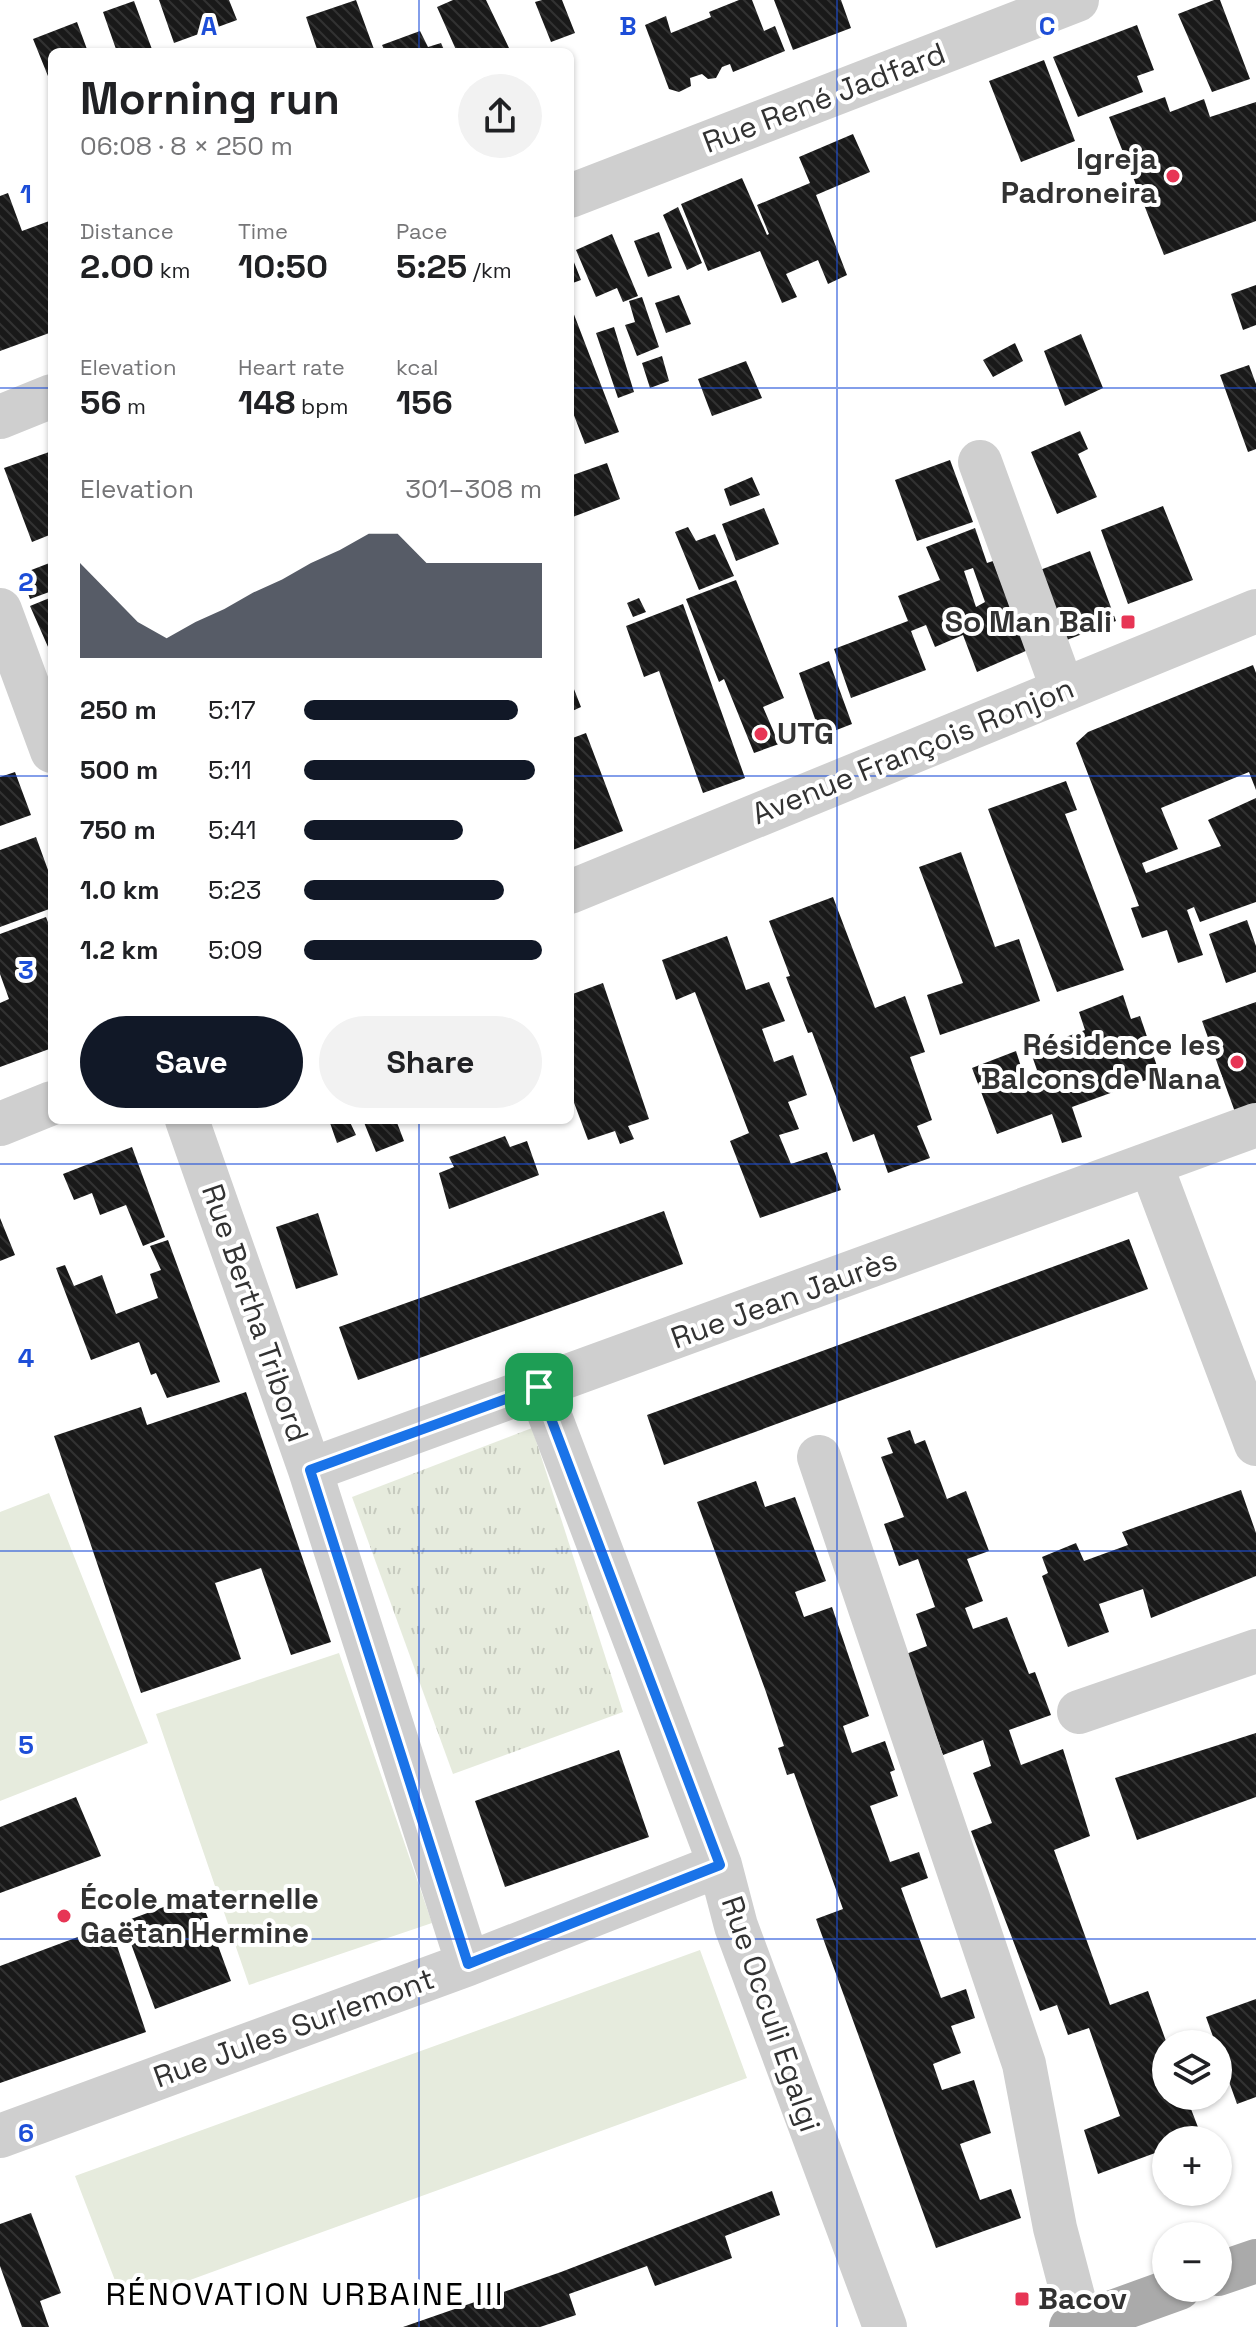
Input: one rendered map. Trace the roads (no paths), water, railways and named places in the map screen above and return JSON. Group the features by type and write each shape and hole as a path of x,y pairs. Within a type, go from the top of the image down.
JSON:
{"main road":[{"path":"1232,2269 1256,2261"},
{"path":"1075,2325 1152,2298"}],"street":[{"name":"Rue René Jadfard","path":"574,194 1077,0"},
{"path":"0,417 48,398"},
{"path":"980,462 1063,690"},
{"path":"0,610 48,740"},
{"name":"Avenue François Ronjon","path":"574,890 1256,611"},
{"path":"0,1124 48,1105"},
{"name":"Rue Bertha Tribord","path":"188,1124 310,1470 468,1964"},
{"name":"Rue Jean Jaurès","path":"310,1470 1256,1125"},
{"path":"1151,1165 1256,1444"},
{"name":"Rue Occuli Egalgi","path":"539,1387 720,1865 736,1926 885,2327"},
{"path":"819,1457 1024,2064 1075,2325"},
{"path":"1079,1712 1256,1651"},
{"name":"Rue Jules Surlemont","path":"0,2136 468,1964 720,1865"}],"place":[{"name":"Igreja Padroneira","path":"1173,176"},
{"name":"So Man Bali","path":"1128,622"},
{"name":"UTG","path":"761,734"},
{"name":"Résidence les Balcons de Nana","path":"1237,1062"},
{"name":"École maternelle Gaëtan Hermine","path":"64,1916"},
{"name":"Bacov","path":"1022,2299"}],"district":[{"name":"RÉNOVATION URBAINE III","path":"305,2294"}]}
